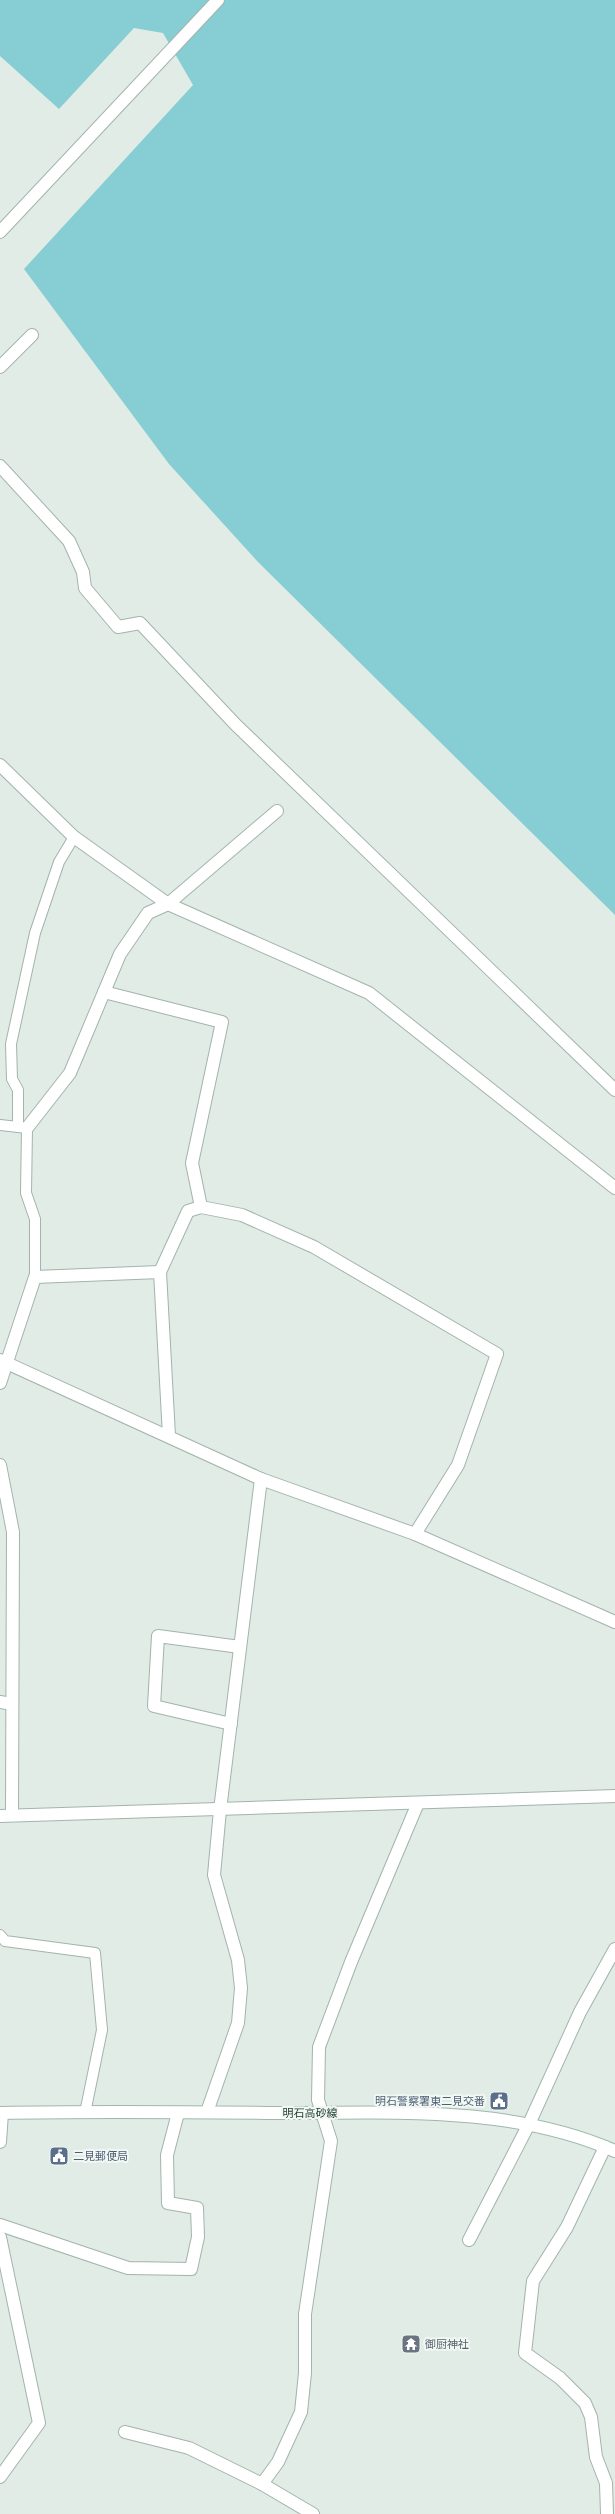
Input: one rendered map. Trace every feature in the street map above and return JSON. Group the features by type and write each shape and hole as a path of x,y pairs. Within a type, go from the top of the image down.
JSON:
{"street":[{"path":"0,232 218,0"},
{"path":"0,367 32,335"},
{"path":"0,466 69,541 83,572 84,588 118,627 140,623 235,724 615,1090"},
{"path":"0,765 74,837 168,904 369,993 615,1188"},
{"path":"22,1128 70,1073 120,954 148,913 168,904 277,811"},
{"path":"104,992 222,1022 192,1163 201,1207"},
{"path":"169,1436 160,1272 188,1212 201,1207 242,1215 314,1247 497,1354 458,1465 415,1534"},
{"path":"0,1383 3,1362 34,1277 160,1272"},
{"path":"3,1362 261,1479 415,1534 615,1622"},
{"path":"0,1466 13,1532 12,1704 6,1816 615,1796"},
{"path":"207,2112 238,2024 241,1988 238,1960 214,1875 220,1810 261,1479"},
{"path":"231,1724 154,1706 158,1636 240,1647"},
{"path":"0,1702 12,1704"},
{"path":"262,2484 278,2462 301,2412 305,2373 305,2314 331,2141 318,2100 319,2047 351,1962 418,1803"},
{"path":"469,2240 529,2124 580,2012 615,1949"},
{"path":"0,2224 128,2268 191,2269 198,2237 197,2208 168,2203 167,2155 178,2112"},
{"name":"明石高砂線","path":"1,2113 207,2112 475,2117 529,2124 610,2149"},
{"path":"0,2142 1,2113"},
{"path":"607,2514 606,2482 596,2457 591,2417 585,2403 560,2378 525,2353 533,2281 567,2227 610,2149"},
{"path":"0,2237 39,2423 0,2477"},
{"path":"125,2432 189,2448 262,2484 313,2514"}],"lane":[{"path":"34,1277 35,1219 26,1193 22,1128 18,1090 12,1079 11,1044 35,933 60,862 74,837"},
{"path":"0,1124 22,1128"},
{"path":"0,1935 5,1941 95,1953 102,2030 86,2113"}],"water":[{"path":"0,0 615,0 615,915 258,562 169,464 24,269 193,85 163,33 134,28 59,109 0,56"}],"place":[{"name":"明石警察署東二見交番","path":"499,2101"},
{"name":"二見郵便局","path":"59,2156"},
{"name":"御厨神社","path":"411,2344"}]}
